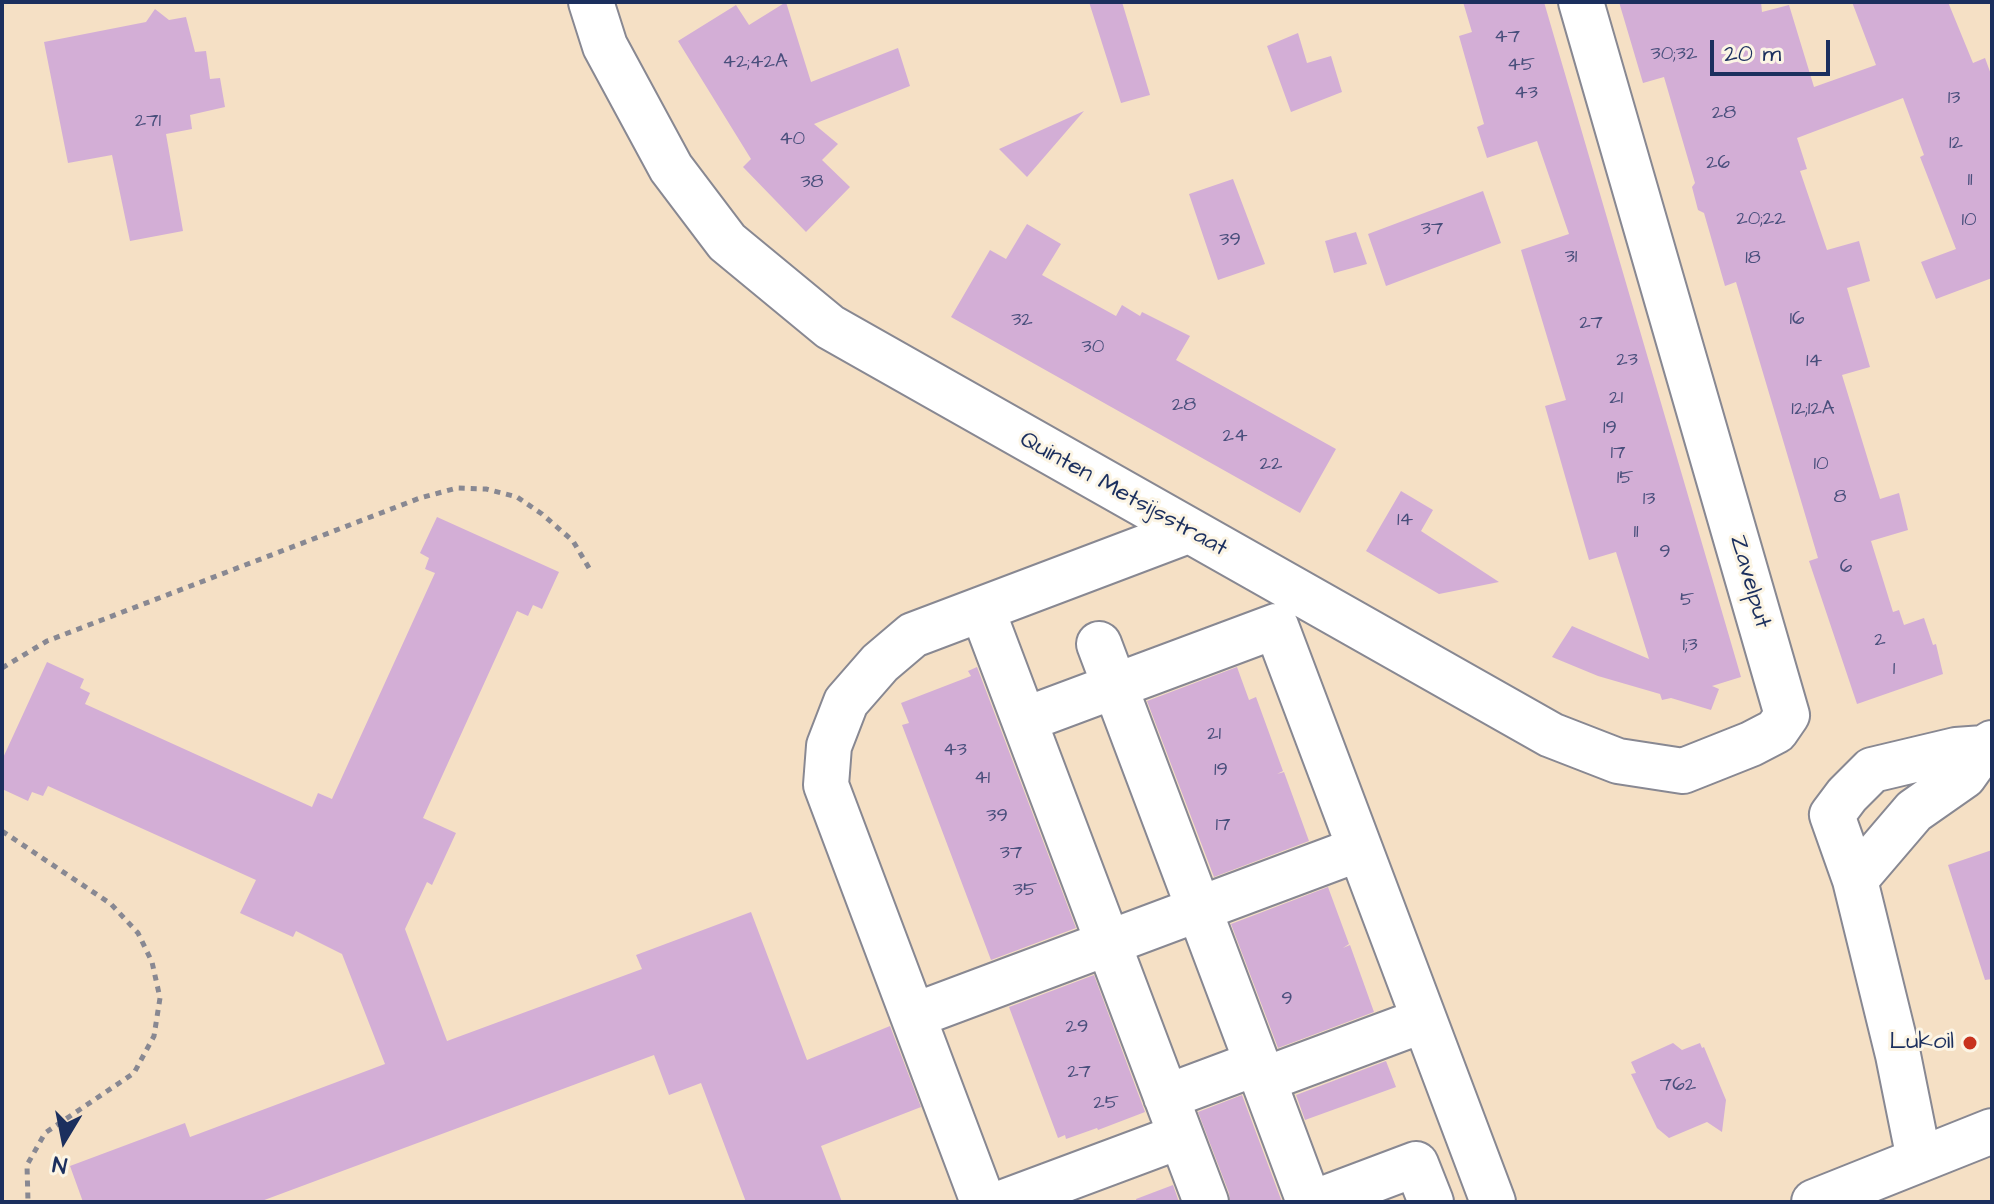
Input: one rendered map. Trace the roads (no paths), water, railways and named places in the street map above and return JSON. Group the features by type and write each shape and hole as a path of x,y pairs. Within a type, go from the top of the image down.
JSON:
{"street":[{"name":"Quinten Metsijsstraat","path":"591,2 605,46 671,168 727,242 830,327 1551,735 1618,761 1683,771 1776,731 1787,715"},
{"name":"Zavelput","path":"1581,2 1787,715"},
{"path":"983,1202 826,785 829,746 846,702 880,663 913,635 1188,531"},
{"path":"982,609 1206,1202"},
{"path":"1024,720 1276,626 1493,1202"},
{"path":"1099,644 1309,1202"},
{"path":"1919,1159 1898,1055 1855,880 1832,815 1872,770 1956,750 1988,746"},
{"path":"1855,880 1914,811 1964,776 1988,746"},
{"path":"913,1016 1359,849"},
{"path":"1004,1202 1260,1071 1424,1020"},
{"path":"1814,1202 1992,1131"},
{"path":"1315,1202 1416,1164 1431,1202"}],"place":[{"name":"Lukoil","path":"1970,1043"}]}
